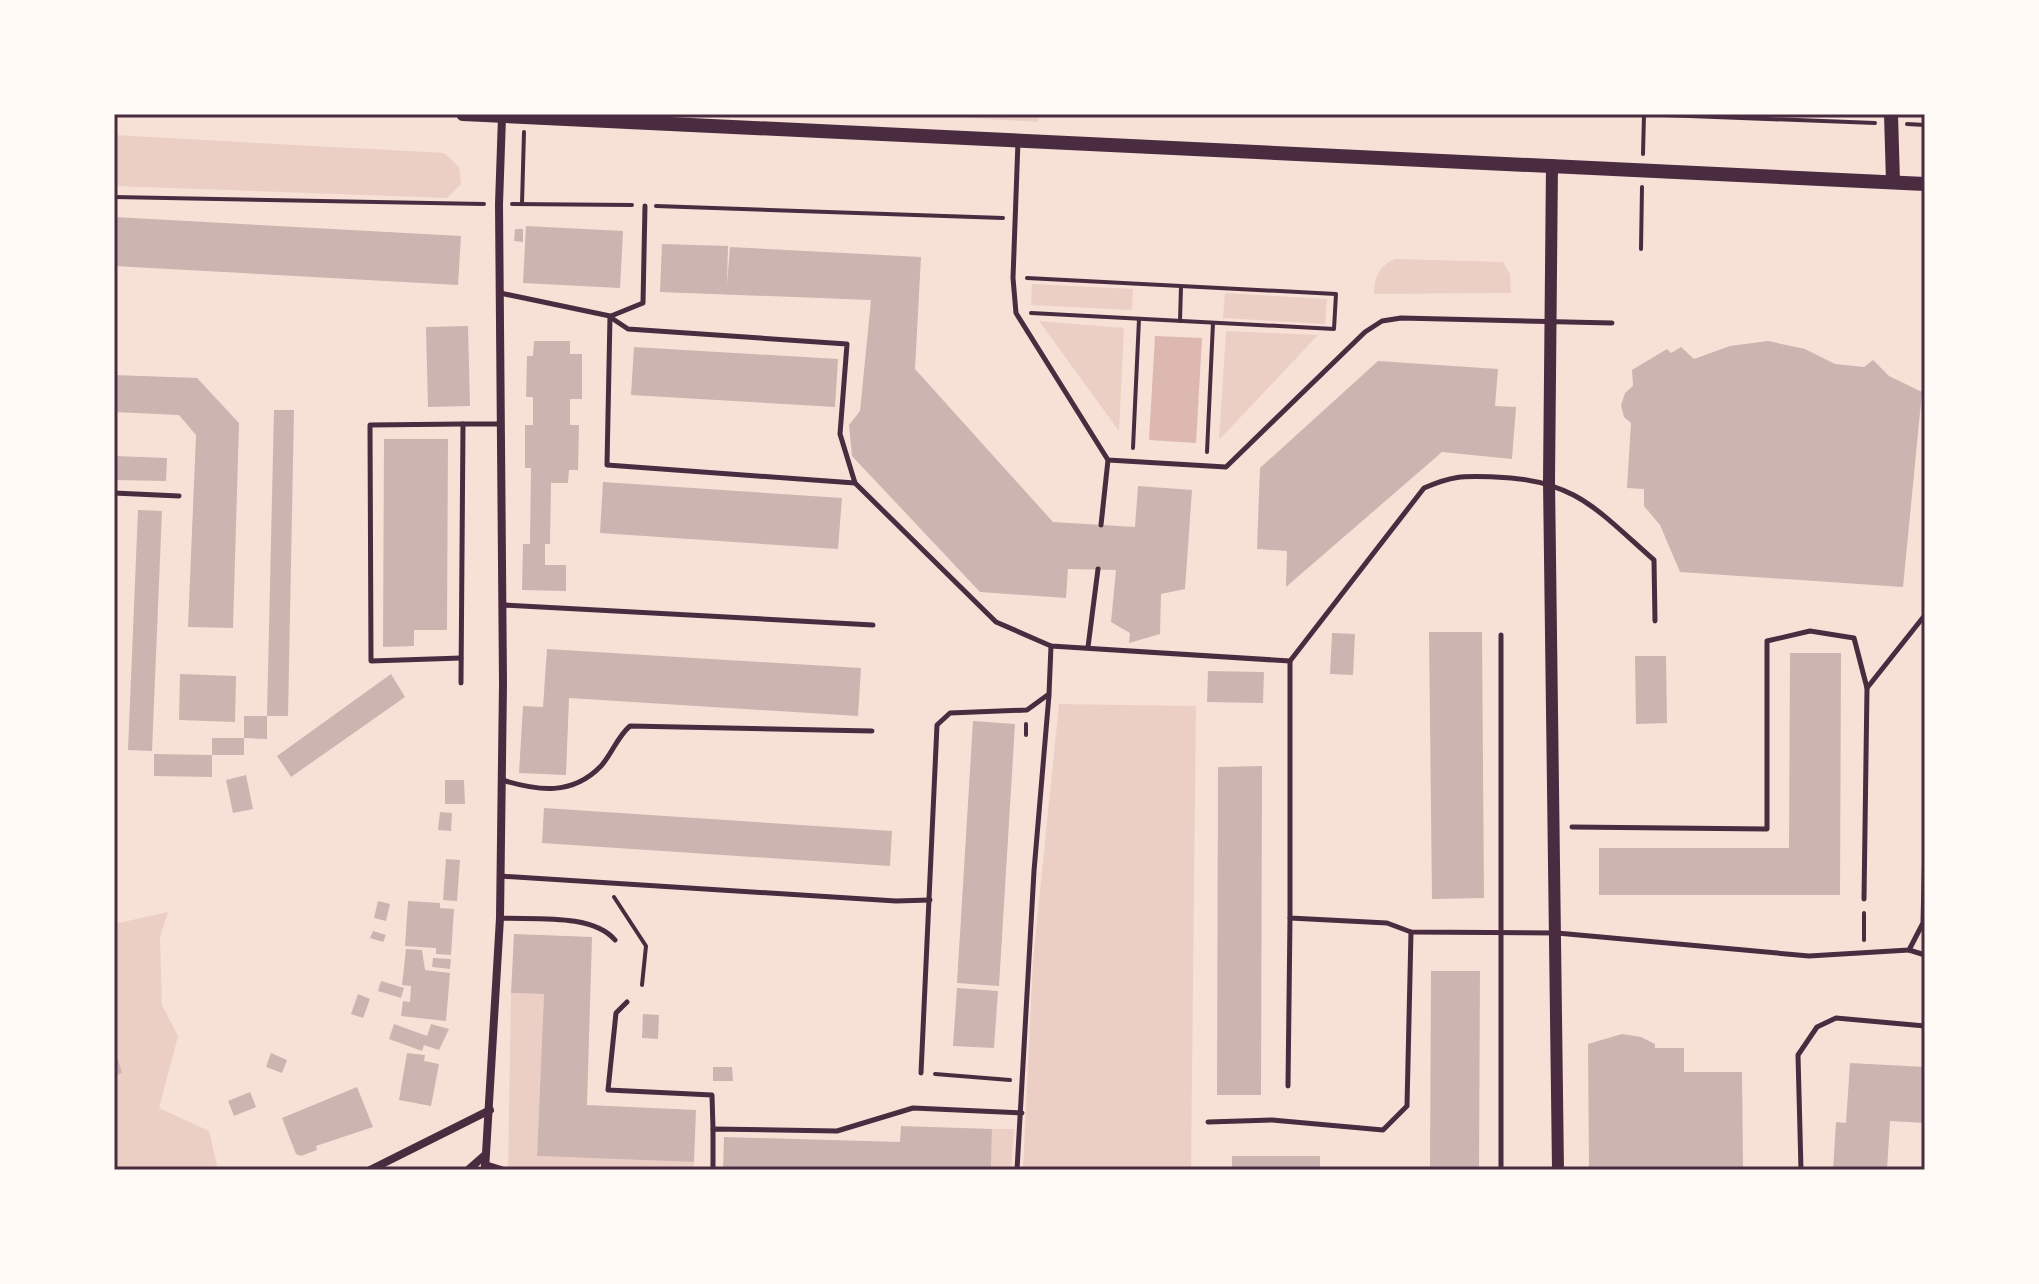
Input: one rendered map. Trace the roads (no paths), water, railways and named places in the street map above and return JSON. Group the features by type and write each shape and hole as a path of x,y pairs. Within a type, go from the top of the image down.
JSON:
{"main road":[{"path":"463,114 1925,184"},
{"path":"1892,119 1893,182"}],"street":[{"path":"501,1170 485,1167 485,1155 500,918 499,204 502,117"},
{"path":"1552,165 1549,481 1558,1170"},
{"path":"370,1170 490,1110"},
{"path":"468,1170 485,1155"}],"lane":[{"path":"1018,140 1013,278 1016,313 1108,460 1101,525"},
{"path":"610,316 643,303 645,206"},
{"path":"500,293 610,316 628,329 847,344 840,434 855,483 996,622 1051,646 1290,661"},
{"path":"610,316 607,465 855,483"},
{"path":"1108,460 1226,467 1365,332 1382,321 1401,318 1612,323"},
{"path":"461,683 463,424"},
{"path":"461,658 371,661 370,425 501,424"},
{"path":"1288,1086 1290,661 1424,488 1452,476 1549,481 1586,501 1654,560 1655,621"},
{"path":"114,493 179,496"},
{"path":"1087,647 1098,569"},
{"path":"501,605 873,625"},
{"path":"1867,688 1925,615"},
{"path":"1572,827 1767,829 1767,641 1810,631 1854,638 1867,688 1864,899"},
{"path":"1501,635 1501,1170"},
{"path":"1017,1170 1051,646"},
{"path":"921,1073 937,725 950,713 1027,710 1049,694"},
{"path":"501,780 531,789 568,789 600,766 630,726 872,731"},
{"path":"114,797 114,831"},
{"path":"1909,950 1924,922 1925,840"},
{"path":"499,876 896,901 930,900"},
{"path":"500,918 585,924 608,932 615,940"},
{"path":"1290,918 1387,923 1411,932 1557,933 1809,956 1909,950 1925,955"},
{"path":"1208,1122 1272,1120 1383,1130 1407,1106 1411,932"},
{"path":"627,1002 616,1013 608,1090 712,1095 713,1170"},
{"path":"1801,1170 1798,1055 1817,1027 1836,1018 1925,1026"},
{"path":"713,1129 837,1131 913,1108 1022,1113"}]}
